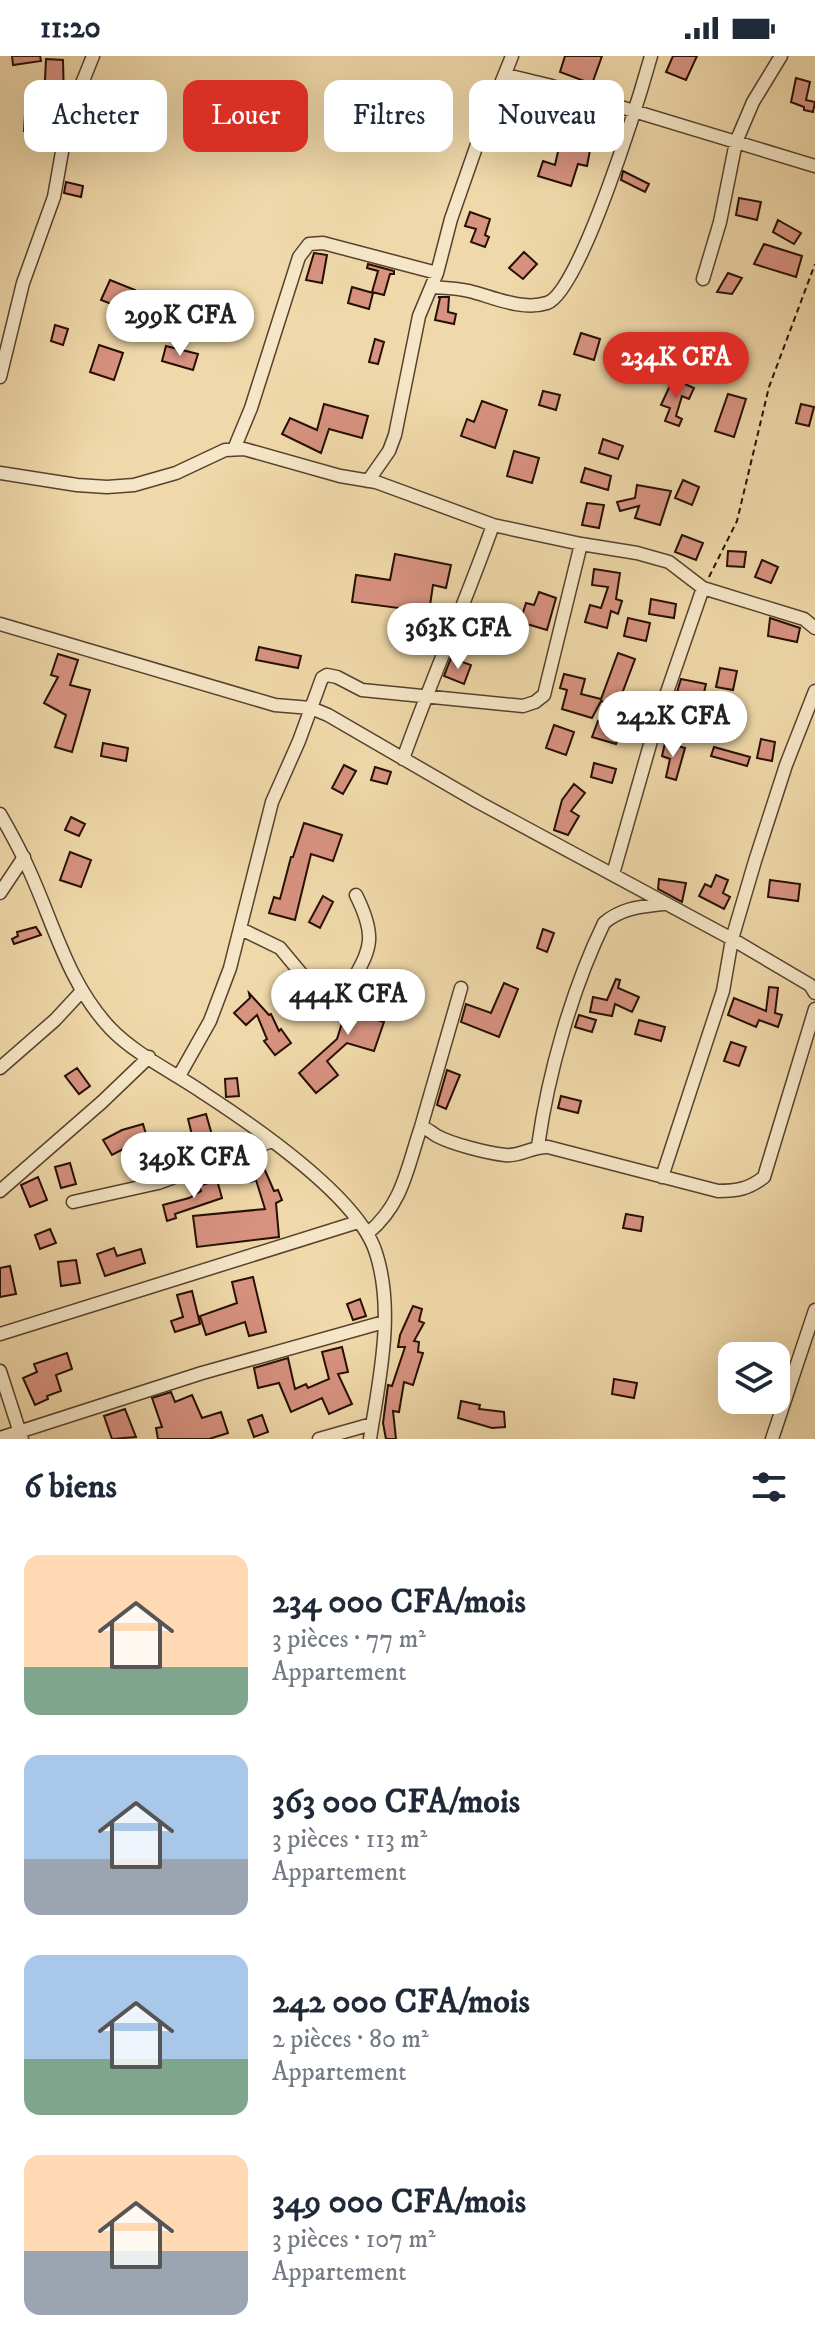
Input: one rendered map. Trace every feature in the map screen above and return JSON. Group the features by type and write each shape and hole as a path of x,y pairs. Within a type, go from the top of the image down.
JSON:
{"street":[{"path":"1,371 23,283 54,197 68,118 93,56"},
{"path":"368,481 389,451 395,435 419,316 432,287 459,197 512,56"},
{"path":"432,287 469,291 521,304 544,305 561,293 581,254 635,113 651,56"},
{"path":"703,279 720,222 736,142 753,102 781,56"},
{"path":"506,75 815,166"},
{"path":"234,449 251,408 299,257 309,244 323,243 437,273"},
{"path":"0,473 77,485 134,485 176,473 234,449 254,451 368,481 493,525 669,562 703,588 804,619 815,628"},
{"path":"403,759 493,525"},
{"path":"179,1076 210,1021 230,968 272,802 322,678 327,675 337,677 362,690 523,706 535,702 544,695 581,544"},
{"path":"613,874 655,727 703,588"},
{"path":"0,624 275,705 311,708 328,715 663,904 732,939 810,985 815,993"},
{"path":"662,1177 723,991 732,939 786,765 815,691"},
{"path":"0,814 24,857 81,992 112,1030 302,1163 368,1233 381,1274 384,1322 378,1396 370,1439"},
{"path":"0,893 24,857"},
{"path":"241,929 280,948 325,1002 335,1004 343,1000 370,944 369,921 356,895"},
{"path":"538,1146 552,1074 567,1023 604,923 616,913 633,907 663,904"},
{"path":"368,1233 384,1220 394,1206 421,1127 461,988"},
{"path":"0,1068 55,1020 81,992"},
{"path":"421,1127 437,1136 494,1154 510,1156 538,1146 548,1147 718,1191 738,1191 753,1186 764,1177 815,1009"},
{"path":"0,1191 149,1057"},
{"path":"73,1202 158,1183 272,1141"},
{"path":"0,1334 358,1222"},
{"path":"772,1439 815,1310"},
{"path":"0,1438 202,1373 384,1322"},
{"path":"0,1371 20,1434"},
{"path":"319,1439 372,1424"}],"path":[{"path":"703,588 737,521 769,387 815,264"}],"building":[{"path":"12,56 40,56 41,61 13,65"},
{"path":"565,56 602,56 593,80 581,80 560,72"},
{"path":"673,56 697,56 686,80 666,72"},
{"path":"46,59 63,60 63,80 45,80"},
{"path":"796,78 810,82 806,100 815,102 813,112 791,102"},
{"path":"558,152 590,152 587,166 578,164 571,186 538,176 543,161 555,165"},
{"path":"623,171 649,184 645,192 621,180"},
{"path":"66,182 83,186 81,197 64,193"},
{"path":"739,198 761,202 757,220 736,215"},
{"path":"470,212 490,219 485,247 471,242 476,229 465,226"},
{"path":"778,220 801,233 794,244 773,232"},
{"path":"764,244 802,256 796,277 754,264"},
{"path":"524,252 537,264 523,279 509,268"},
{"path":"314,253 327,255 322,283 306,280"},
{"path":"368,264 394,271 390,274 384,295 372,292 378,271 367,268"},
{"path":"728,273 742,278 732,294 717,292"},
{"path":"110,280 135,290 127,310 101,300"},
{"path":"352,287 373,293 369,309 348,303"},
{"path":"438,297 449,297 448,312 456,314 454,324 435,320"},
{"path":"55,325 68,329 63,345 51,341"},
{"path":"581,333 600,339 594,360 574,354"},
{"path":"375,339 384,342 378,364 369,362"},
{"path":"99,345 123,353 114,380 90,372"},
{"path":"166,346 198,354 193,370 162,361"},
{"path":"673,379 694,388 689,399 682,396 676,416 682,419 679,426 665,421 670,408 661,405"},
{"path":"543,391 560,395 556,410 539,405"},
{"path":"728,394 746,399 734,437 715,431"},
{"path":"482,401 507,410 495,448 461,436 467,419 474,422"},
{"path":"324,404 368,416 362,438 329,429 321,453 282,434 290,418 317,430"},
{"path":"801,404 814,407 809,426 796,423"},
{"path":"603,439 623,446 618,459 599,453"},
{"path":"514,451 539,458 532,483 507,476"},
{"path":"585,468 611,476 608,490 581,482"},
{"path":"683,480 699,487 692,505 675,498"},
{"path":"637,485 671,491 660,525 635,518 639,506 620,511 617,502 635,498"},
{"path":"587,503 604,505 599,528 582,525"},
{"path":"682,535 703,543 696,560 675,552"},
{"path":"728,551 746,552 744,567 727,566"},
{"path":"395,554 451,565 446,588 433,585 429,612 352,602 356,575 390,580"},
{"path":"762,560 778,567 771,583 755,577"},
{"path":"594,569 620,573 616,599 622,601 618,614 611,611 607,628 585,622 590,605 601,608 608,587 592,585"},
{"path":"539,592 556,598 547,630 520,622 526,603 534,605"},
{"path":"651,599 676,604 674,618 649,614"},
{"path":"628,618 650,623 646,641 624,636"},
{"path":"770,618 800,628 797,642 768,636"},
{"path":"259,647 301,656 298,668 256,660"},
{"path":"618,653 635,659 617,707 601,701 592,718 562,709 567,690 560,688 564,674 585,679 581,694 601,699"},
{"path":"58,654 78,660 70,685 90,690 72,752 55,747 66,715 44,703 58,677 51,675"},
{"path":"451,658 471,665 464,684 444,676"},
{"path":"720,668 737,671 733,690 716,687"},
{"path":"681,679 706,684 703,697 677,692"},
{"path":"598,721 621,728 616,744 592,737"},
{"path":"554,725 574,732 566,755 546,748"},
{"path":"761,739 775,742 772,761 757,758"},
{"path":"103,743 128,748 126,761 101,756"},
{"path":"665,743 685,748 676,780 666,777 670,759 662,756"},
{"path":"714,747 750,757 747,766 711,756"},
{"path":"594,763 616,769 612,783 591,777"},
{"path":"344,765 356,771 343,794 332,788"},
{"path":"375,767 391,772 387,784 371,780"},
{"path":"574,784 585,793 571,811 579,816 568,835 554,830 562,800"},
{"path":"71,817 85,824 79,836 65,830"},
{"path":"304,823 342,835 333,861 311,854 295,920 269,913 274,897 280,899"},
{"path":"70,852 91,860 81,887 60,880"},
{"path":"716,875 728,880 723,893 730,897 724,909 699,896 705,884 711,887"},
{"path":"659,879 686,883 682,902 658,889"},
{"path":"770,880 800,884 798,901 768,897"},
{"path":"323,896 333,902 320,928 309,922"},
{"path":"36,927 41,935 14,944 12,939 18,936 17,932"},
{"path":"543,929 554,933 547,952 537,948"},
{"path":"616,979 620,980 618,988 639,997 632,1012 615,1004 612,1016 590,1012 593,997 607,1000"},
{"path":"362,982 378,985 371,1018 384,1022 374,1051 347,1043 327,1061 338,1075 316,1093 299,1073 337,1039 346,1010 352,1012"},
{"path":"504,983 518,989 499,1037 461,1022 466,1004 491,1013"},
{"path":"769,987 778,988 775,1013 782,1015 778,1027 759,1020 756,1027 728,1015 734,998 766,1011"},
{"path":"249,993 271,1014 279,1031 281,1029 291,1043 275,1055 264,1041 267,1039 257,1015 246,1025 234,1013 250,998"},
{"path":"579,1015 596,1020 592,1032 575,1027"},
{"path":"639,1020 665,1027 661,1041 635,1034"},
{"path":"731,1042 746,1047 739,1066 724,1061"},
{"path":"77,1068 90,1086 79,1094 65,1076"},
{"path":"447,1070 460,1075 446,1109 437,1105"},
{"path":"237,1078 239,1096 226,1097 225,1079"},
{"path":"561,1096 581,1101 578,1113 558,1108"},
{"path":"206,1114 214,1142 195,1147 188,1119"},
{"path":"143,1124 154,1161 132,1167 127,1147 112,1155 103,1140"},
{"path":"260,1159 274,1191 278,1190 282,1200 276,1203 279,1237 197,1247 193,1216 265,1209 256,1180 251,1182 244,1166"},
{"path":"70,1163 76,1184 61,1188 55,1167"},
{"path":"38,1177 47,1200 30,1207 21,1185"},
{"path":"217,1180 222,1198 175,1214 176,1218 167,1221 163,1205 189,1198 201,1191 199,1186"},
{"path":"626,1214 643,1217 641,1231 623,1228"},
{"path":"50,1229 56,1243 40,1249 35,1235"},
{"path":"114,1248 117,1256 141,1249 145,1263 105,1276 97,1254"},
{"path":"76,1260 80,1283 61,1286 58,1262"},
{"path":"10,1266 16,1294 0,1297 0,1268"},
{"path":"253,1277 266,1332 249,1336 245,1322 206,1335 200,1316 237,1303 232,1282"},
{"path":"192,1291 200,1324 175,1332 171,1321 183,1317 177,1295"},
{"path":"360,1299 366,1316 353,1320 347,1304"},
{"path":"413,1306 422,1309 419,1321 424,1323 414,1341 419,1342 418,1352 423,1353 413,1385 404,1382 399,1412 393,1411 396,1439 386,1439 383,1423 388,1385 392,1386 405,1347 398,1347 400,1335"},
{"path":"342,1347 348,1372 338,1374 352,1404 329,1414 322,1398 291,1412 279,1383 258,1388 254,1368 288,1358 295,1389 306,1384 308,1388 329,1379 322,1352"},
{"path":"67,1353 72,1369 56,1375 61,1391 35,1405 23,1378 37,1372 34,1364"},
{"path":"614,1379 637,1383 634,1398 612,1394"},
{"path":"171,1392 175,1402 192,1395 202,1418 221,1412 228,1433 209,1439 158,1439 156,1428 162,1427 152,1398"},
{"path":"461,1401 480,1405 479,1409 504,1412 505,1427 492,1428 458,1418"},
{"path":"125,1409 136,1437 112,1439 104,1416"},
{"path":"262,1415 268,1432 254,1437 248,1420"}]}
